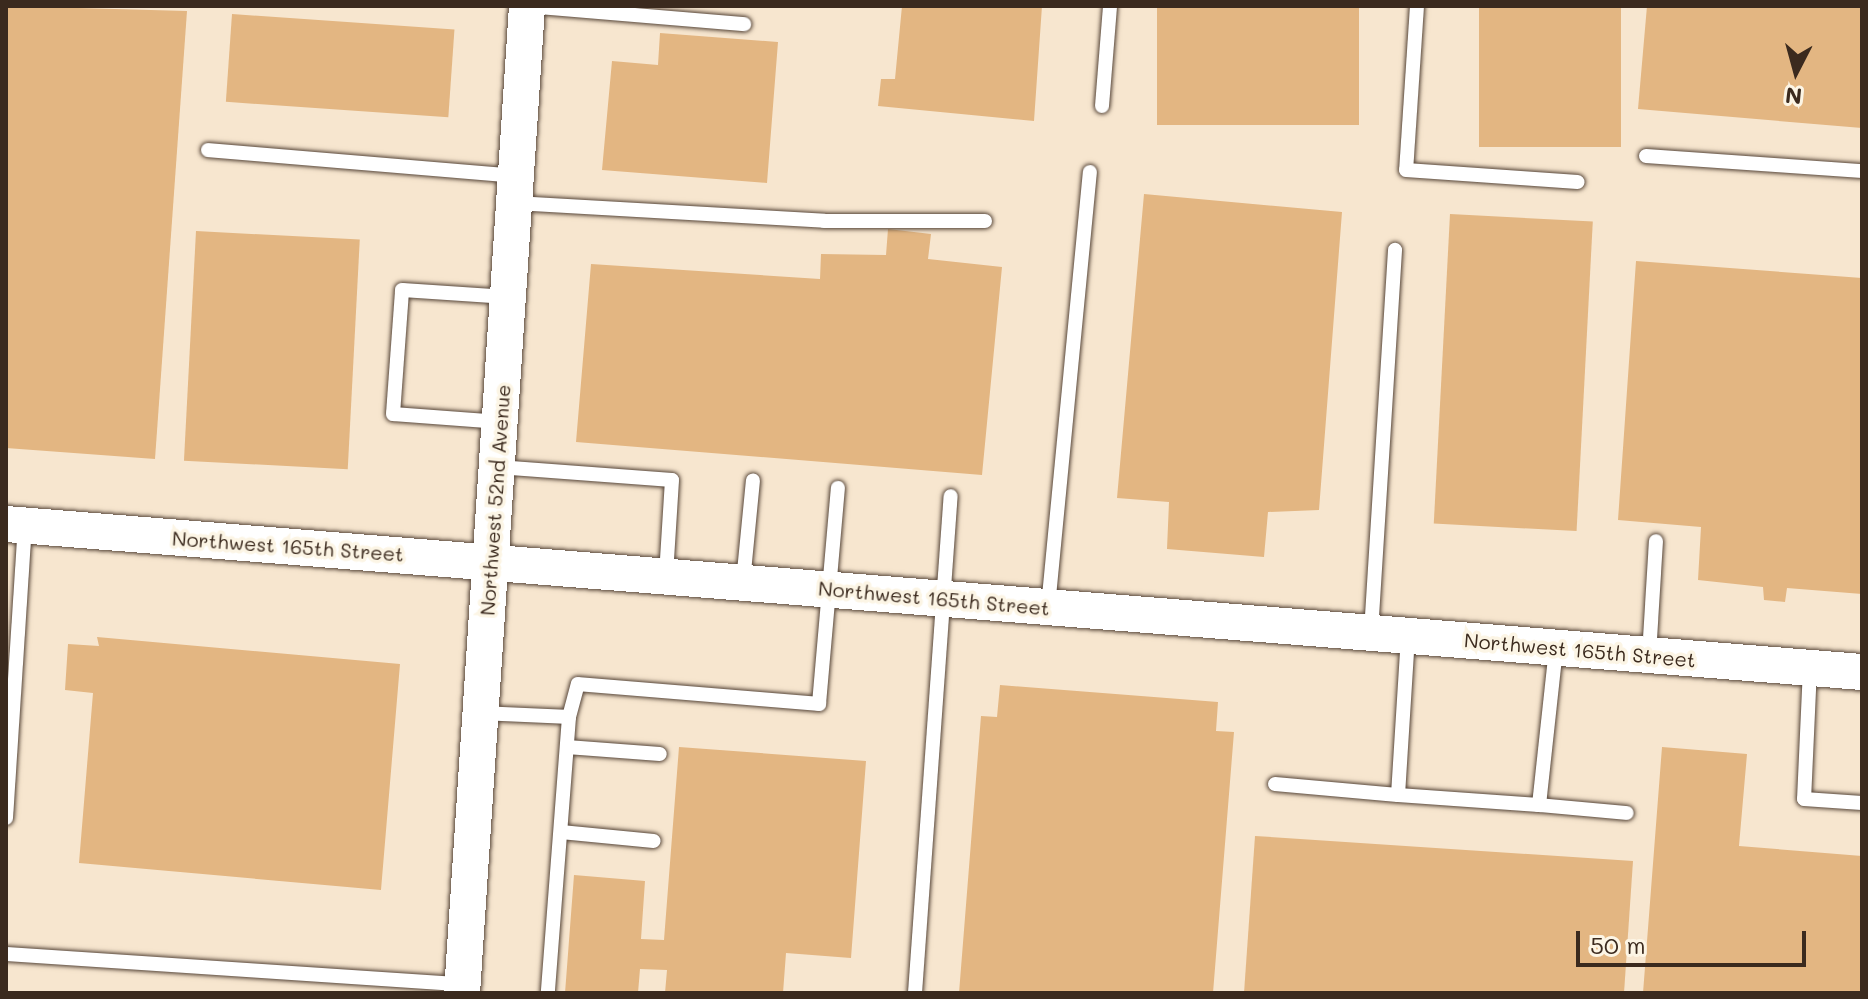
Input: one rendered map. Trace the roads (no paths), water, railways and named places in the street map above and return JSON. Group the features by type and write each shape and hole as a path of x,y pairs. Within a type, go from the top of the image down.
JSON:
{"street":[{"name":"Northwest 52nd Avenue","path":"462,988 527,6"},
{"name":"Northwest 165th Street","path":"16,525 1862,672"}],"lane":[{"path":"527,6 744,24"},
{"path":"1102,106 1110,6"},
{"path":"1417,6 1406,170 1578,182"},
{"path":"208,150 515,190 824,221 985,221"},
{"path":"1646,156 1862,171"},
{"path":"1048,607 1090,172"},
{"path":"1371,633 1395,250"},
{"path":"500,422 393,414 402,290 508,297"},
{"path":"497,467 672,480 666,576"},
{"path":"743,582 753,480"},
{"path":"548,993 569,717 578,684 819,704 838,488"},
{"path":"915,993 951,496"},
{"path":"6,818 16,525"},
{"path":"1649,655 1656,541"},
{"path":"1398,795 1408,636"},
{"path":"1539,805 1556,648"},
{"path":"1810,668 1804,799 1862,803"},
{"path":"481,713 569,717"},
{"path":"567,747 660,754"},
{"path":"1275,784 1627,813"},
{"path":"561,832 654,841"},
{"path":"6,954 462,988"}]}
